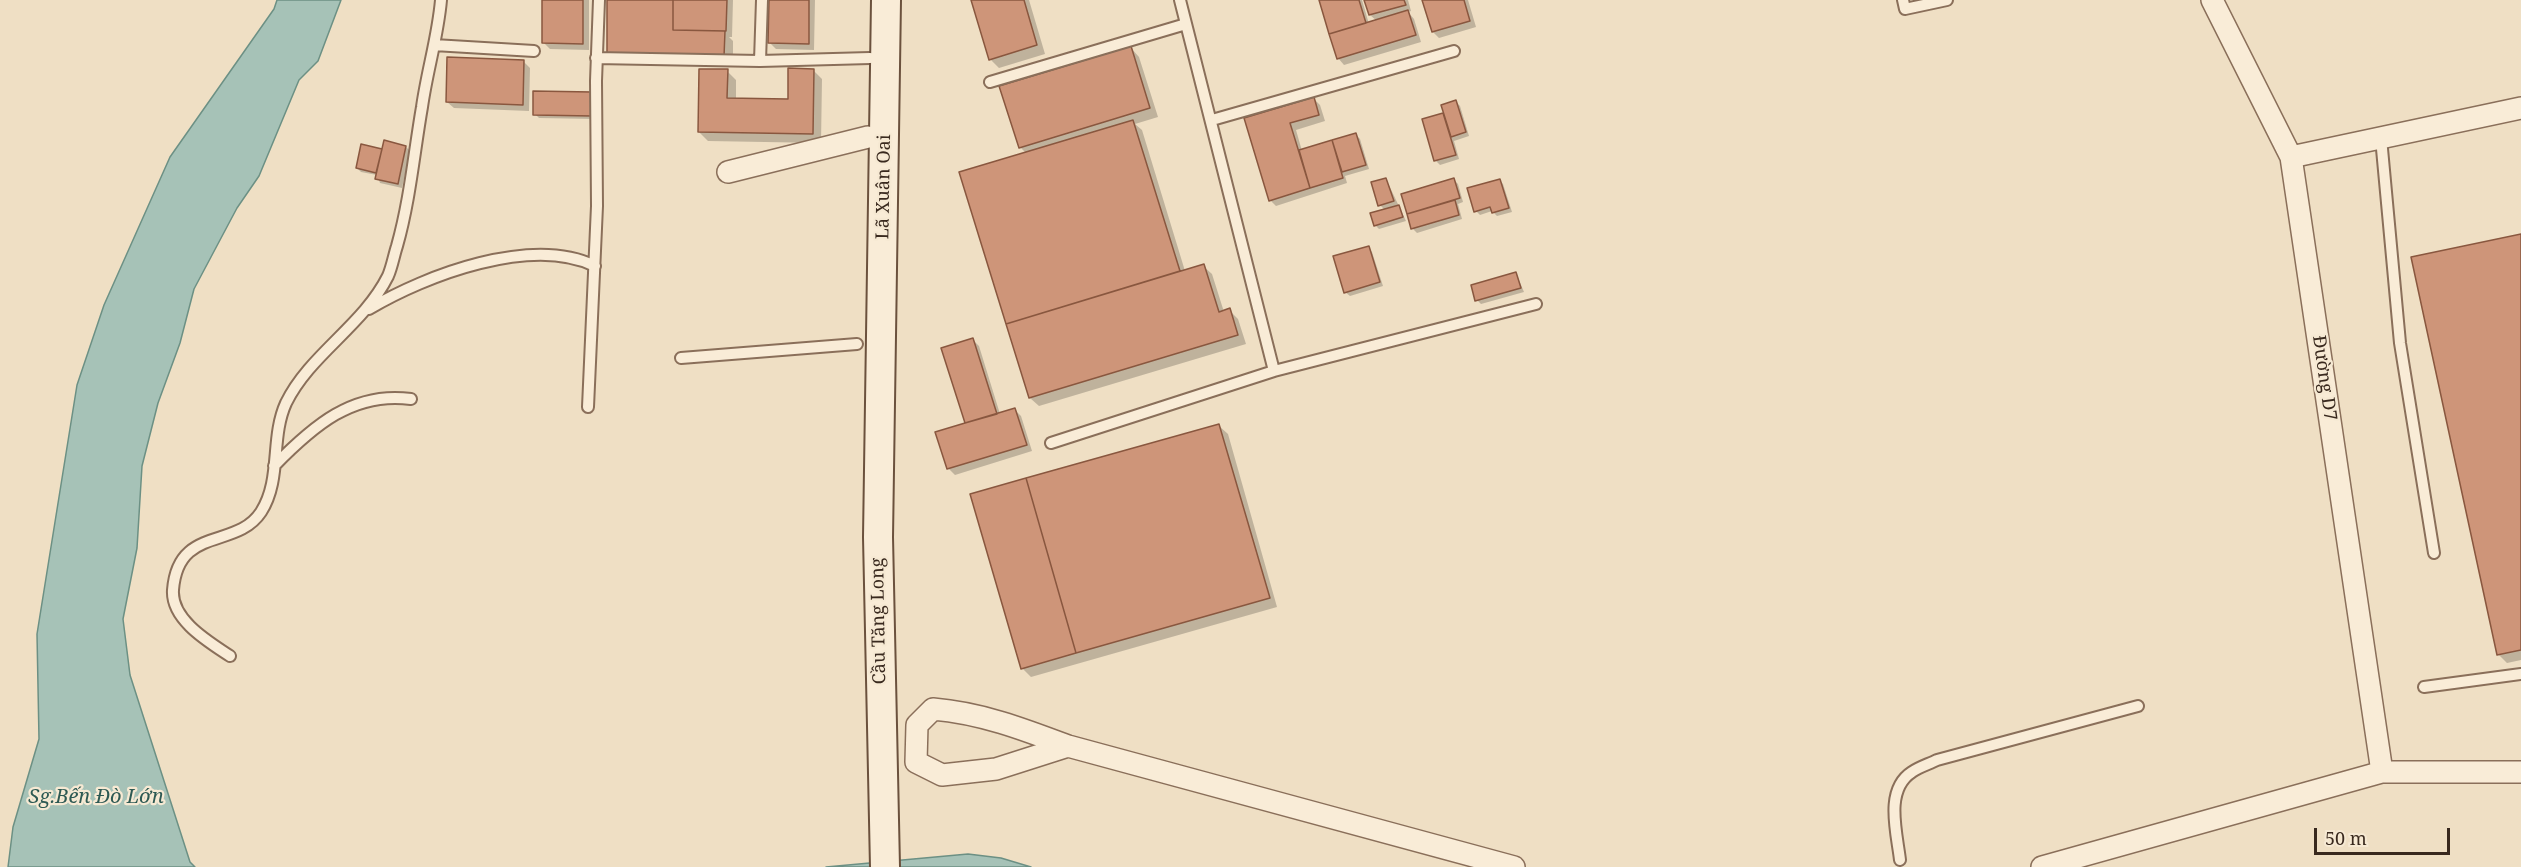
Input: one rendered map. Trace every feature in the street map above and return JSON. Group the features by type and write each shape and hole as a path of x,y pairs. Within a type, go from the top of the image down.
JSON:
{"main road":[{"name":"Lã Xuân Oai","path":"882,374 886,0"},
{"name":"Cầu Tăng Long","path":"882,374 879,619 885,867"}],"street":[{"name":"Đường D7","path":"2212,0 2291,157 2382,772"},
{"path":"2291,157 2521,108"},
{"path":"728,172 868,137"},
{"path":"1068,746 996,769 942,775 916,762 917,725 933,708 960,711 1007,722 1068,746 1514,867"},
{"path":"2042,867 2382,772 2521,772"}],"lane":[{"path":"230,656 186,622 176,606 173,591 187,555 199,543 238,532 251,524 271,493 278,426 296,384 366,311 389,275 401,233 441,0"},
{"path":"588,407 595,267 596,58 599,0"},
{"path":"760,61 762,0"},
{"path":"1180,0 1274,371"},
{"path":"1903,0 1905,9 1947,0"},
{"path":"990,82 1186,24"},
{"path":"434,45 534,51"},
{"path":"1212,120 1454,51"},
{"path":"596,58 760,61 870,58"},
{"path":"2381,138 2400,344 2434,553"},
{"path":"366,311 396,293 461,269 500,260 558,255 577,258 595,267"},
{"path":"1051,443 1274,371 1536,304"},
{"path":"681,358 857,344"},
{"path":"274,466 310,433 349,407 370,399 389,396 411,399"},
{"path":"2424,687 2521,674"},
{"path":"1900,860 1894,799 1899,786 1911,772 1937,760 2138,706"}],"water":[{"name":"Sg.Bến Đò Lớn","path":"277,0 341,0 318,61 299,80 259,176 237,208 194,289 180,343 158,403 142,466 137,548 123,619 130,675 190,862 195,867 8,867 13,827 39,739 37,634 77,385 104,305 170,157 274,9"},
{"path":"968,854 1001,858 1031,867 826,867"}],"building":[{"path":"542,0 583,0 583,44 542,43"},
{"path":"607,0 673,0 673,30 725,31 724,57 607,55"},
{"path":"673,0 727,0 726,31 673,30"},
{"path":"769,0 809,0 809,44 768,43"},
{"path":"971,0 1024,0 1037,45 989,60"},
{"path":"1319,0 1359,0 1366,23 1329,34"},
{"path":"1364,0 1404,0 1406,5 1369,15"},
{"path":"1422,0 1464,0 1470,21 1432,32"},
{"path":"1408,10 1416,35 1337,59 1329,34"},
{"path":"1131,46 1150,108 1019,148 999,86"},
{"path":"447,57 524,60 523,105 446,102"},
{"path":"788,68 814,69 813,134 698,132 699,69 728,69 727,98 788,99"},
{"path":"533,91 592,92 592,116 533,115"},
{"path":"1314,97 1319,115 1290,123 1310,188 1269,201 1244,118"},
{"path":"1456,100 1466,132 1451,137 1441,105"},
{"path":"1443,113 1456,155 1434,161 1422,119"},
{"path":"1133,120 1180,271 1006,324 959,172"},
{"path":"1356,133 1366,165 1342,172 1332,140"},
{"path":"384,140 406,146 398,184 375,179"},
{"path":"1332,140 1343,178 1310,188 1299,150"},
{"path":"361,144 382,149 376,173 356,168"},
{"path":"1386,178 1394,201 1378,206 1371,182"},
{"path":"1454,178 1460,198 1407,214 1401,194"},
{"path":"1500,179 1509,208 1492,213 1490,207 1474,212 1467,188"},
{"path":"1455,200 1459,215 1411,229 1407,214"},
{"path":"1399,205 1403,217 1374,226 1370,213"},
{"path":"2521,234 2521,650 2497,655 2411,257"},
{"path":"1369,246 1380,282 1344,293 1333,256"},
{"path":"1204,264 1219,312 1230,308 1238,335 1029,398 1006,324"},
{"path":"1516,272 1521,288 1475,301 1471,285"},
{"path":"973,338 997,414 965,423 941,348"},
{"path":"1015,408 1027,445 947,469 935,432"},
{"path":"1219,424 1270,598 1076,653 1026,478"},
{"path":"1026,478 1076,653 1021,669 970,494"}]}
